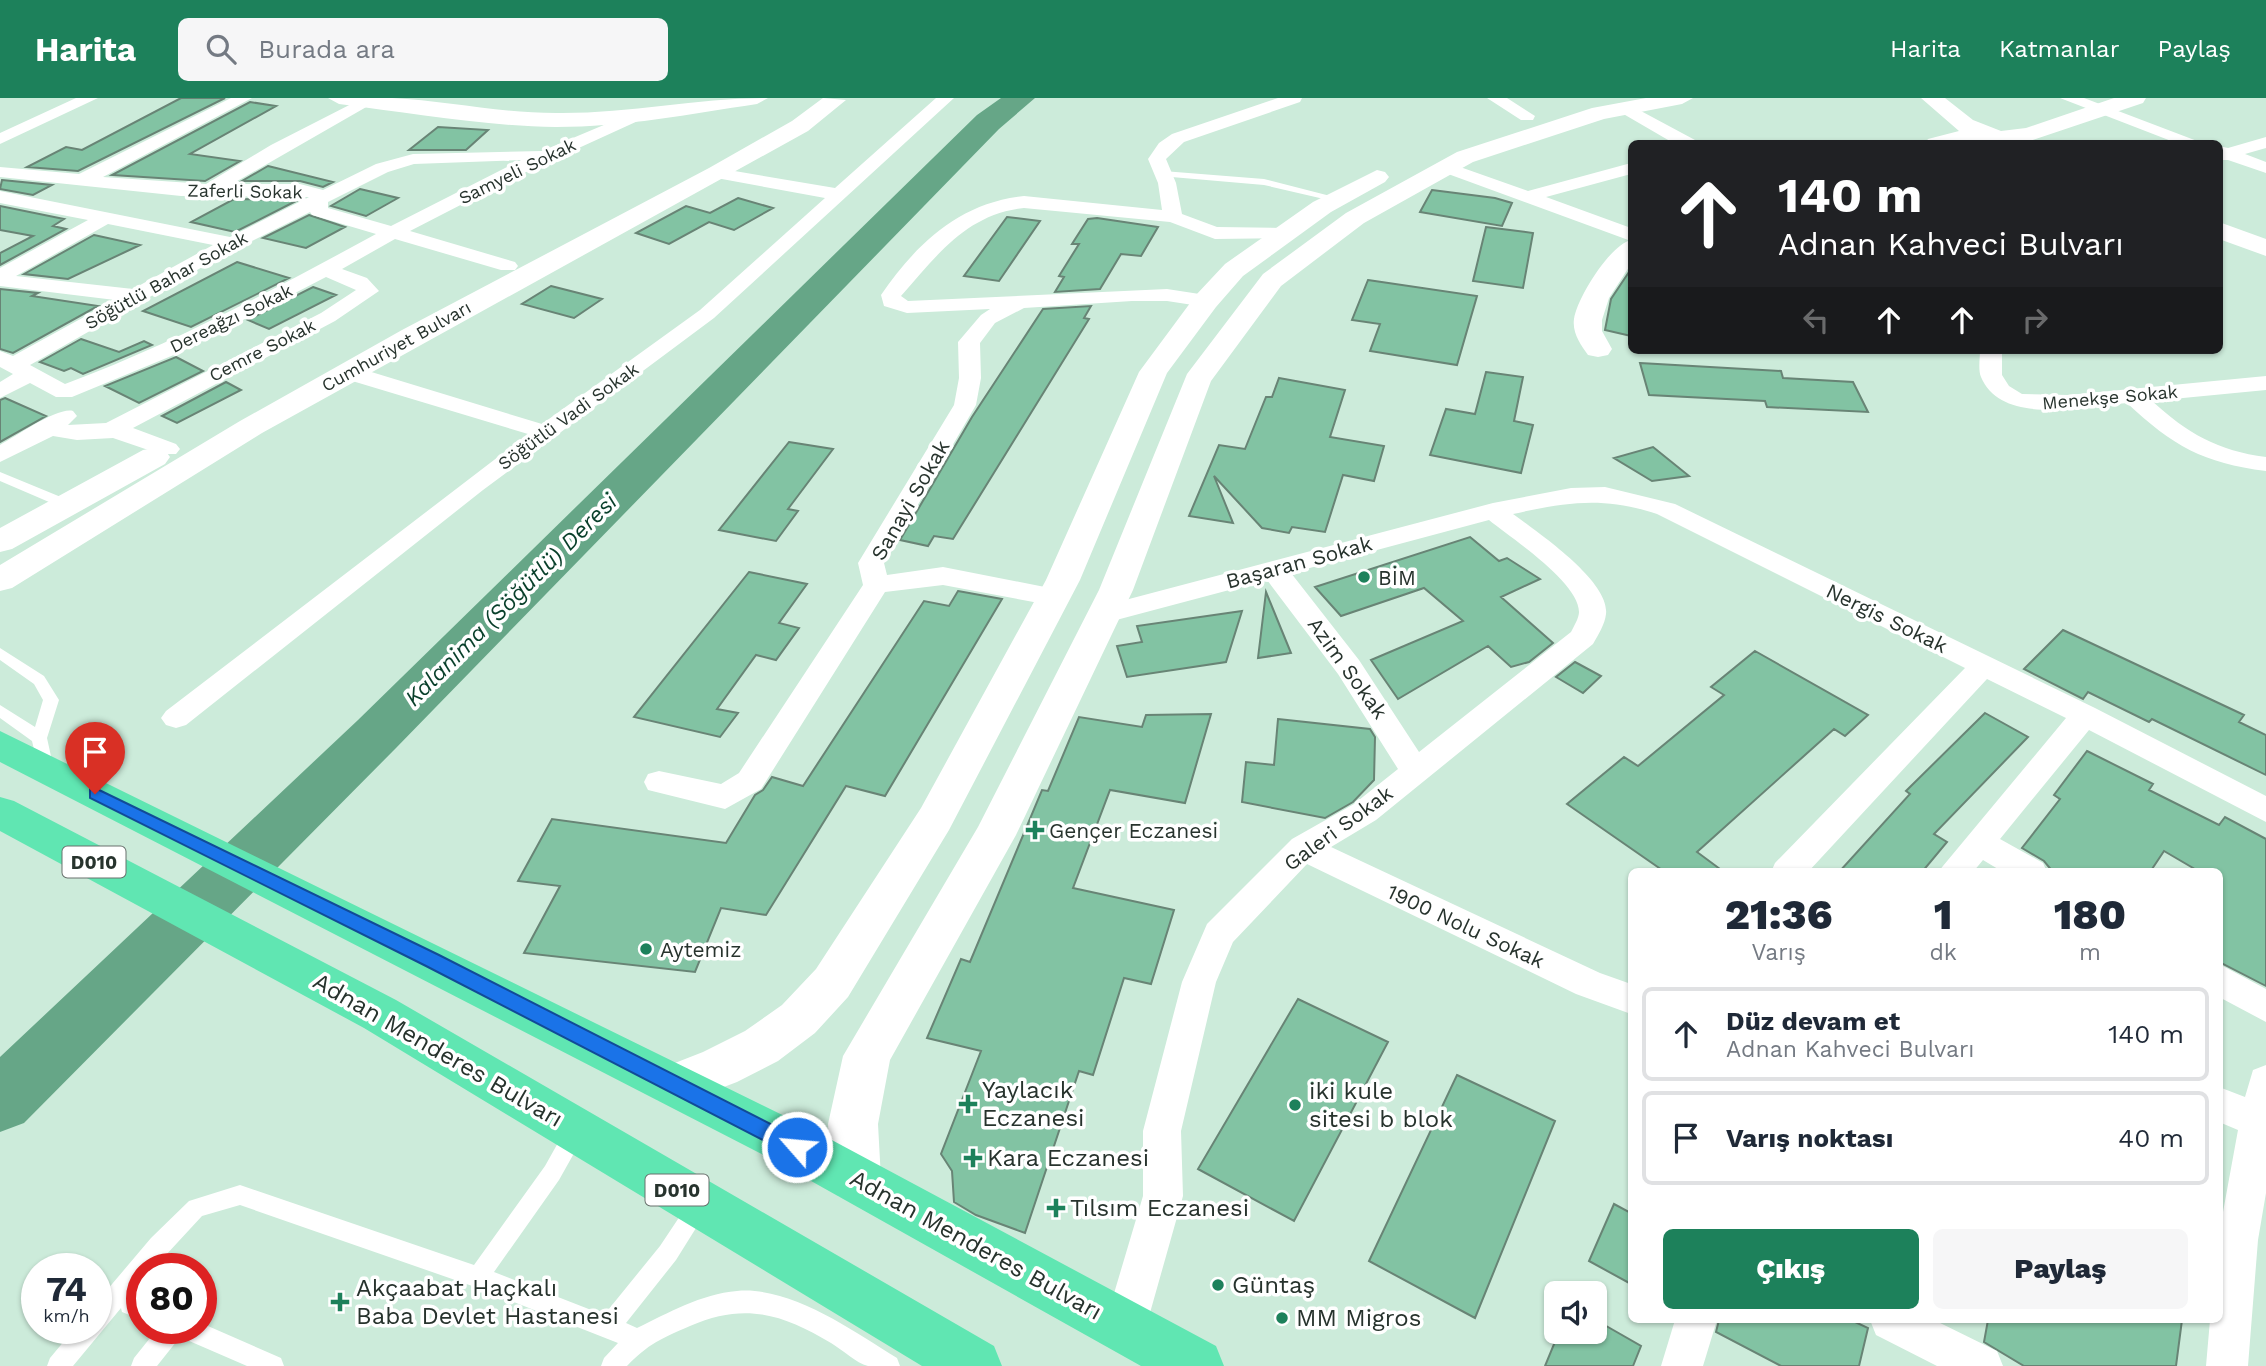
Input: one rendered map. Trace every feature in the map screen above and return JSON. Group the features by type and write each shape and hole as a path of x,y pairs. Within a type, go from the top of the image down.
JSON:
{"highway":[{"name":"Adnan Menderes Bulvarı","path":"0,745 45,760 230,860 432,960 856,1179 1196,1366"},
{"name":"Adnan Menderes Bulvarı","path":"0,812 380,1014 974,1366"}],"street":[{"path":"0,139 90,98"},
{"path":"84,179 244,98"},
{"path":"339,98 512,119 643,115 758,98"},
{"name":"Cumhuriyet Bulvarı","path":"0,580 239,434 347,372 717,173 786,124 801,98"},
{"name":"Cumhuriyet Bulvarı","path":"0,542 508,266 834,98"},
{"name":"Söğütlü Vadi Sokak","path":"176,718 545,432 707,314 946,98"},
{"path":"1173,217 1157,159 1165,147 1178,138 1294,98"},
{"path":"1495,98 1527,116"},
{"path":"674,1085 725,1068 746,1057 798,1018 832,983 935,819 1055,597 1153,372 1206,301 1234,270 1336,199 1436,145 1527,116 1611,103 1682,98"},
{"path":"1932,98 1965,125 1996,140"},
{"path":"2068,98 2185,140"},
{"path":"1950,140 1964,136 1996,140 2030,134 2135,98"},
{"path":"211,190 277,149 367,102"},
{"path":"1611,103 1681,140"},
{"path":"856,1179 853,1124 867,1056 995,835 1105,614 1197,380 1272,281 1355,218 1465,157 1600,113 1611,103"},
{"path":"710,105 786,124"},
{"name":"Samyeli Sokak","path":"394,233 487,183 643,115"},
{"path":"2223,154 2266,142"},
{"name":"Söğütlü Bahar Sokak","path":"0,391 15,365 230,243 400,162 554,153"},
{"path":"2223,154 2266,168"},
{"path":"1446,167 1628,233"},
{"path":"1527,197 1628,169"},
{"name":"Zaferli Sokak","path":"0,172 181,190 300,190 315,193 318,211 508,266"},
{"path":"717,173 841,195"},
{"path":"0,197 230,243"},
{"path":"1019,302 907,307 891,302 891,295 958,222 992,205 1055,204 1173,217 1215,233 1284,234"},
{"path":"0,278 106,218"},
{"path":"2223,232 2266,248"},
{"name":"Dereağzı Sokak","path":"64,392 173,348 394,233"},
{"path":"1598,349 1588,329 1589,316 1609,275 1628,252"},
{"name":"Cemre Sokak","path":"109,431 328,317 369,291 360,282 326,270"},
{"path":"0,278 136,296"},
{"name":"Sanayi Sokak","path":"659,782 725,797 750,781 876,585 871,563 965,405 970,378 969,342 988,319 1019,302 1132,295 1167,295 1206,301"},
{"name":"Menekşe Sokak","path":"1991,354 1991,375 2000,390 2017,401 2044,404 2266,383"},
{"path":"0,455 52,427 66,413 64,392 15,365"},
{"path":"347,372 545,432"},
{"path":"2133,396 2177,437 2208,454 2266,464"},
{"name":"Cemre Sokak","path":"52,427 61,433 121,432 168,449"},
{"name":"Nergis Sokak","path":"1493,511 1576,494 1620,494 1666,509 2085,715 2266,810"},
{"name":"Başaran Sokak","path":"1105,614 1493,511"},
{"name":"Galeri Sokak","path":"1125,1327 1163,1196 1162,1131 1199,982 1219,934 1259,890 1303,848 1365,812 1583,636 1593,612 1589,595 1574,578 1493,511"},
{"name":"Azim Sokak","path":"1273,569 1321,628 1391,728 1415,771"},
{"path":"876,585 943,576 1055,597"},
{"path":"1791,868 1984,665"},
{"path":"1957,868 2085,715"},
{"path":"1978,842 2024,868"},
{"name":"1900 Nolu Sokak","path":"1303,848 1587,984 1628,998"},
{"path":"2223,981 2266,1007"},
{"path":"2227,1366 2225,1296 2238,1240 2266,1082"},
{"path":"2223,1106 2259,1121"},
{"path":"1682,1366 1695,1323"},
{"path":"1897,1323 1982,1366"}],"lane":[{"path":"1163,174 1264,182 1336,199"},
{"path":"0,476 68,505"},
{"path":"0,653 39,680 51,700 45,760"},
{"path":"0,710 45,760"},
{"path":"478,1277 552,1173 576,1130"},
{"path":"112,1301 159,1245 196,1208 240,1195 478,1277 637,1339"},
{"path":"607,1329 660,1264 700,1203"},
{"path":"612,1366 637,1339 705,1310 746,1301 774,1304 889,1366"},
{"path":"217,1343 260,1364"},
{"path":"58,1366 77,1344"},
{"path":"142,1366 160,1344"}],"building":[{"path":"181,98 225,98 78,171 27,167 66,147 82,150"},
{"path":"250,102 276,106 190,154 240,161 205,181 112,175"},
{"path":"438,127 488,130 466,150 409,150"},
{"path":"268,166 333,182 323,187 300,181 242,181"},
{"path":"2,180 52,185 33,195 0,189"},
{"path":"360,189 398,198 366,216 331,206"},
{"path":"1432,190 1495,198 1512,203 1502,226 1420,212"},
{"path":"738,198 773,208 734,230 709,222 669,244 636,233 686,206 710,213"},
{"path":"234,199 298,200 235,232 191,222"},
{"path":"0,206 64,219 53,226 66,229 0,265 0,253 33,236 0,230"},
{"path":"309,215 345,227 306,248 263,238"},
{"path":"1007,217 1040,221 999,281 964,276"},
{"path":"1088,219 1158,227 1141,256 1121,254 1100,289 1055,292 1064,277 1059,276 1079,244 1072,244"},
{"path":"1486,227 1533,233 1523,288 1473,281"},
{"path":"94,235 140,245 68,279 24,274"},
{"path":"237,262 289,278 191,327 143,311"},
{"path":"1628,274 1628,335 1605,330 1611,299"},
{"path":"1368,280 1477,296 1457,365 1370,351 1380,324 1352,320"},
{"path":"551,286 602,299 574,318 522,304"},
{"path":"313,287 336,295 269,329 248,320"},
{"path":"0,289 38,293 32,296 98,306 13,353 0,349"},
{"path":"1091,306 1084,318 1089,319 953,539 934,536 928,546 900,540 972,417 1043,309"},
{"path":"81,339 119,352 144,341 152,345 83,374 71,368 64,371 40,362"},
{"path":"176,357 203,371 139,403 105,386"},
{"path":"1640,363 1781,371 1783,378 1853,382 1868,412 1767,407 1765,401 1649,395"},
{"path":"1486,372 1523,377 1514,421 1533,425 1521,473 1430,455 1446,409 1475,414"},
{"path":"1279,378 1345,390 1330,437 1384,446 1374,481 1343,475 1325,532 1292,527 1289,533 1262,528 1214,476 1233,523 1189,516 1219,445 1245,449 1266,397 1272,397"},
{"path":"226,382 241,390 177,423 162,416"},
{"path":"5,398 46,416 0,442 0,400"},
{"path":"789,442 833,449 788,509 798,511 776,541 719,530"},
{"path":"1653,447 1689,476 1652,481 1614,458"},
{"path":"1470,537 1499,561 1507,558 1540,579 1501,597 1553,643 1529,662 1511,667 1488,646 1398,699 1371,660 1463,621 1424,588 1341,616 1315,587"},
{"path":"749,572 807,584 779,623 799,628 776,660 756,655 717,709 738,713 720,737 634,717"},
{"path":"958,591 1002,599 885,796 846,786 766,915 721,908 695,972 524,953 560,886 518,881 552,819 726,843 755,795 763,790 772,777 803,786 924,601 949,606"},
{"path":"1266,592 1291,653 1258,658"},
{"path":"1242,611 1226,662 1127,677 1117,646 1142,642 1137,626"},
{"path":"2063,630 2244,715 2239,722 2266,735 2266,775 2152,719 2149,722 2088,692 2083,699 2024,669"},
{"path":"1755,651 1868,715 1845,736 1834,729 1697,852 1719,868 1659,868 1567,804 1624,757 1638,766 1724,695 1711,687"},
{"path":"1575,662 1601,676 1583,693 1556,677"},
{"path":"1985,713 2028,737 1934,834 1947,842 1925,868 1843,868 1910,794 1906,791"},
{"path":"1211,714 1185,803 1110,790 1073,888 1174,910 1151,984 1124,978 1093,1075 1079,1071 1025,1233 976,1215 954,1202 952,1171 941,1154 981,1051 927,1038 961,959 970,962 1042,790 1048,791 1079,717 1142,727 1146,715"},
{"path":"1278,719 1370,729 1375,737 1374,780 1353,802 1325,818 1242,802 1246,762 1274,765"},
{"path":"2087,751 2153,784 2149,790 2219,825 2225,817 2266,839 2266,986 2223,964 2223,868 2193,868 2164,851 2153,868 2050,868 2044,861 2022,848 2060,799 2054,795"},
{"name":"iki kule sitesi b blok","path":"1298,999 1388,1042 1294,1221 1198,1169"},
{"path":"1457,1075 1555,1121 1475,1318 1369,1261"},
{"path":"1614,1204 1628,1211 1628,1282 1589,1261"},
{"path":"1718,1323 1857,1323 1868,1328 1859,1366 1781,1366 1716,1332"},
{"path":"1987,1323 2182,1323 2176,1366 2024,1366 1984,1342"},
{"path":"1607,1326 1641,1346 1633,1366 1545,1366 1554,1344 1607,1344"}],"waterway":[{"name":"Kalanima (Söğütlü) Deresi","path":"0,1101 377,734 988,122 1020,98"}],"place":[{"name":"BİM","path":"1364,577"},
{"name":"Gençer Eczanesi","path":"1035,830"},
{"name":"Aytemiz","path":"646,949"},
{"name":"Yaylacık Eczanesi","path":"968,1104"},
{"name":"iki kule sitesi b blok","path":"1295,1105"},
{"name":"Kara Eczanesi","path":"973,1158"},
{"name":"Tılsım Eczanesi","path":"1056,1208"},
{"name":"Güntaş","path":"1218,1285"},
{"name":"Akçaabat Haçkalı Baba Devlet Hastanesi","path":"340,1302"},
{"name":"MM Migros","path":"1282,1318"}],"route":[{"path":"95,794 432,960 797,1147"}]}
